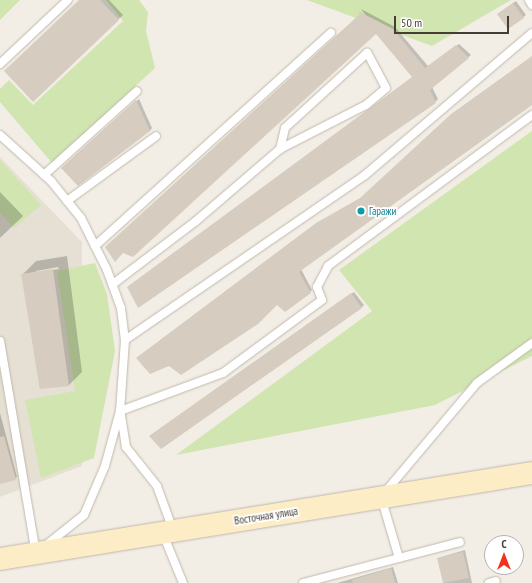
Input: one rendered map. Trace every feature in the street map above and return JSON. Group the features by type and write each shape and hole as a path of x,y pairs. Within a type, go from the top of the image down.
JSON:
{"main road":[{"name":"Восточная улица","path":"0,559 532,473"}],"lane":[{"path":"0,64 68,0"},
{"path":"529,0 532,5"},
{"path":"95,246 331,33"},
{"path":"125,340 365,174 532,33"},
{"path":"113,284 196,221 280,149 366,105 386,88 367,53 285,128 280,149"},
{"path":"44,175 137,92"},
{"path":"120,411 223,374 322,300 317,287 328,266 532,115"},
{"path":"0,135 44,175 81,218 113,284 121,308 125,340 120,411 105,466 84,515 36,553 0,341"},
{"path":"67,201 156,136"},
{"path":"399,558 382,497 477,383 532,343"},
{"path":"120,411 126,447 157,486 168,532 183,583"},
{"path":"303,583 460,542"}],"shaded area":[{"path":"0,157 82,242 82,466 0,497"}],"green space":[{"path":"0,0 20,0 0,20"},
{"path":"106,0 139,0 148,12 146,31 155,68 52,163 0,102 0,89 9,80 33,105 123,21"},
{"path":"307,0 511,0 432,46"},
{"path":"532,131 532,356 435,405 176,455 372,311 339,270"},
{"path":"0,160 41,205 14,228 0,213"},
{"path":"95,263 107,294 115,351 94,458 41,478 25,400 75,391 57,271"}],"building":[{"path":"79,0 100,0 119,20 33,102 4,71"},
{"path":"513,3 524,18 508,29 497,14"},
{"path":"358,11 393,29 425,68 456,45 469,58 430,90 436,103 138,308 127,287 412,77 376,34 133,257 123,253 115,262 105,247 360,14"},
{"name":"Гаражи","path":"532,56 532,105 299,272 311,293 285,312 277,305 258,324 181,375 169,366 150,374 136,358 316,223 360,198 450,115"},
{"path":"136,100 150,131 78,186 61,168"},
{"path":"53,269 69,386 40,389 21,274"},
{"path":"351,293 362,308 161,449 149,436"},
{"path":"4,436 16,480 0,484 0,437"},
{"path":"463,552 469,578 443,583 437,558"},
{"path":"391,568 395,583 353,583 352,580"}],"place":[{"name":"Гаражи","path":"361,211"}]}
